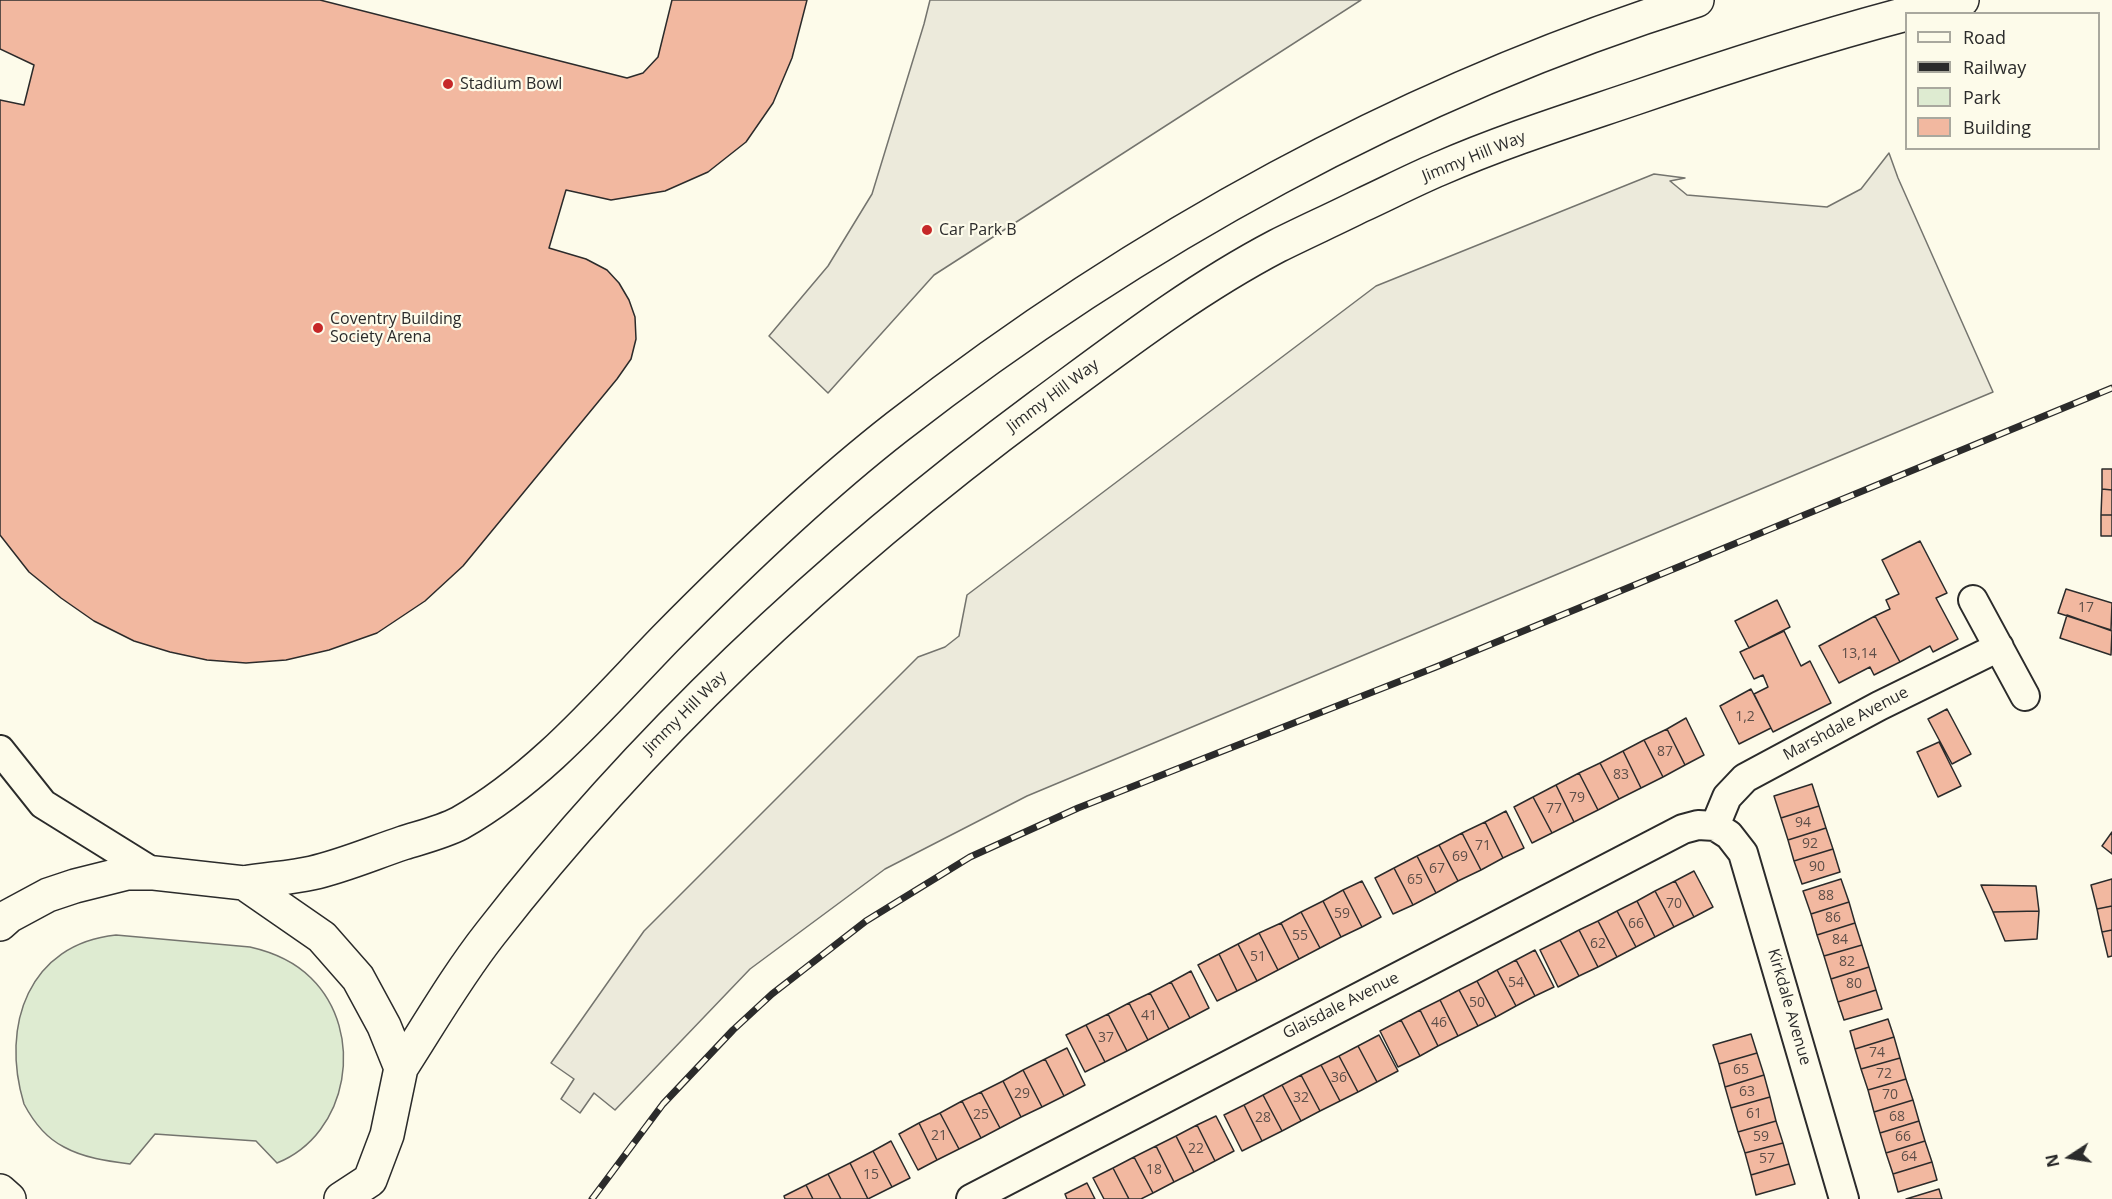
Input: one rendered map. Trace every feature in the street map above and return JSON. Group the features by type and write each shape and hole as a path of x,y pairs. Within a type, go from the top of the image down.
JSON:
{"highway":[{"path":"0,924 9,916 48,895 127,873 154,873 244,883 312,873 448,828 503,797 549,759 711,592 795,514 893,431 998,350 1103,281 1236,200 1361,136 1459,89 1583,39 1697,0"},
{"name":"Jimmy Hill Way","path":"1916,12 1962,0"},
{"name":"Jimmy Hill Way","path":"401,1068 487,937 524,892 637,761 746,651 869,540 1011,427 1107,356 1223,276 1278,246 1439,169 1547,128 1719,69 1852,28 1905,15"},
{"path":"244,883 322,937 358,978 384,1026 401,1068 387,1135 370,1180 341,1199"},
{"path":"0,1191 9,1199"}],"street":[{"path":"1972,600 2025,696"},
{"name":"Marshdale Avenue","path":"1715,826 1727,797 1745,778 1879,706 1998,647"},
{"path":"0,750 43,804 154,873"},
{"name":"Glaisdale Avenue","path":"971,1199 1683,829 1698,825 1715,826"},
{"name":"Kirkdale Avenue","path":"1715,826 1729,835 1743,853 1844,1199"}],"green space":[{"path":"116,935 250,947 282,958 311,978 328,1000 339,1026 343,1053 342,1080 334,1106 320,1129 301,1149 277,1163 256,1141 155,1134 130,1164 72,1151 51,1139 41,1128 24,1104 17,1074 16,1046 20,1018 28,993 42,972 62,954 86,942"}],"shaded area":[{"name":"Car Park B","path":"930,0 1361,0 934,275 828,393 769,336 828,266 872,194"},
{"path":"1889,153 1993,392 1027,796 885,869 750,969 615,1110 594,1093 580,1113 561,1099 574,1079 551,1063 644,931 918,657 945,647 959,636 967,595 1376,286 1654,174 1685,178 1670,181 1687,195 1827,207 1861,189"}],"building":[{"name":"Coventry Building Society Arena","path":"0,0 320,0 627,78 643,73 658,57 672,0 807,0 792,58 773,103 746,142 708,172 665,191 611,200 566,190 549,248 586,259 607,270 619,283 629,300 635,317 636,339 631,359 463,566 425,601 377,633 329,650 286,660 246,663 207,660 170,652 134,641 94,621 29,572 0,535 0,100 24,105 34,65 0,49"},
{"path":"2102,469 2112,469 2112,490 2102,489"},
{"path":"2102,489 2112,490 2112,515 2101,515"},
{"path":"2101,515 2112,515 2112,536 2101,536"},
{"path":"1920,541 1947,593 1936,598 1958,639 1933,652 1930,646 1900,662 1875,616 1890,609 1886,600 1899,594 1882,560"},
{"path":"2066,589 2112,603 2111,630 2058,613"},
{"path":"1777,600 1790,627 1749,648 1735,621"},
{"path":"2067,615 2112,631 2111,655 2060,638"},
{"path":"1875,616 1900,662 1874,675 1870,667 1839,683 1819,646"},
{"path":"1784,631 1801,666 1810,661 1831,703 1773,732 1754,694 1768,687 1763,675 1754,679 1740,652"},
{"path":"1751,689 1771,728 1739,744 1720,706"},
{"path":"1947,709 1971,754 1952,764 1928,719"},
{"path":"1686,718 1704,755 1685,765 1667,729"},
{"path":"1667,729 1685,765 1663,777 1644,740"},
{"path":"1644,740 1663,777 1641,788 1623,751"},
{"path":"1939,742 1961,786 1938,797 1917,752"},
{"path":"1623,751 1641,788 1619,799 1600,763"},
{"path":"1600,763 1619,799 1598,810 1579,773"},
{"path":"1579,773 1598,810 1574,822 1556,785"},
{"path":"1812,784 1819,806 1781,818 1774,796"},
{"path":"1556,785 1574,822 1552,833 1533,797"},
{"path":"1533,797 1552,833 1532,843 1514,807"},
{"path":"1819,806 1826,828 1788,840 1781,818"},
{"path":"1506,811 1524,848 1503,858 1485,822"},
{"path":"1485,822 1503,858 1481,870 1462,833"},
{"path":"1826,828 1833,849 1794,861 1788,840"},
{"path":"2112,832 2112,854 2102,846"},
{"path":"1462,833 1481,870 1458,881 1439,845"},
{"path":"1439,845 1458,881 1436,893 1417,856"},
{"path":"1833,849 1840,872 1802,884 1794,861"},
{"path":"1417,856 1436,893 1413,905 1394,868"},
{"path":"1394,868 1413,905 1393,914 1375,878"},
{"path":"1694,871 1713,907 1694,917 1675,881"},
{"path":"1841,879 1849,902 1811,914 1803,891"},
{"path":"2112,879 2112,906 2097,909 2091,885"},
{"path":"1362,881 1381,917 1362,927 1343,890"},
{"path":"1675,881 1694,917 1674,927 1655,891"},
{"path":"1981,885 2036,886 2039,911 1993,912"},
{"path":"1343,890 1362,927 1341,937 1323,901"},
{"path":"1655,891 1674,927 1655,937 1637,901"},
{"path":"1323,901 1341,937 1320,948 1301,912"},
{"path":"1637,901 1655,937 1636,947 1617,911"},
{"path":"1849,902 1855,923 1817,935 1811,914"},
{"path":"2112,906 2112,930 2102,932 2097,909"},
{"path":"1617,911 1636,947 1617,957 1598,921"},
{"path":"2039,911 2037,939 2005,941 1993,912"},
{"path":"1301,912 1320,948 1299,959 1281,923"},
{"path":"1598,921 1617,957 1598,967 1579,930"},
{"path":"1281,923 1299,959 1278,970 1259,933"},
{"path":"1855,923 1862,945 1824,956 1817,935"},
{"path":"1579,930 1598,967 1579,976 1560,940"},
{"path":"2112,930 2112,956 2108,957 2102,932"},
{"path":"1259,933 1278,970 1257,981 1238,944"},
{"path":"1560,940 1579,976 1558,987 1540,950"},
{"path":"1238,944 1257,981 1237,991 1219,954"},
{"path":"1862,945 1869,967 1831,979 1824,956"},
{"path":"1535,950 1554,987 1535,996 1516,960"},
{"path":"1219,954 1237,991 1217,1001 1198,965"},
{"path":"1516,960 1535,996 1516,1006 1497,970"},
{"path":"1869,967 1876,990 1838,1002 1831,979"},
{"path":"1497,970 1516,1006 1496,1017 1477,981"},
{"path":"1191,971 1209,1008 1190,1018 1171,982"},
{"path":"1477,981 1496,1017 1478,1026 1459,990"},
{"path":"1171,982 1190,1018 1169,1029 1150,993"},
{"path":"1459,990 1478,1026 1458,1036 1440,1000"},
{"path":"1876,990 1882,1009 1844,1020 1838,1002"},
{"path":"1150,993 1169,1029 1148,1040 1129,1003"},
{"path":"1440,1000 1458,1036 1438,1046 1420,1010"},
{"path":"1129,1003 1148,1040 1127,1051 1108,1014"},
{"path":"1420,1010 1438,1046 1420,1056 1401,1020"},
{"path":"1108,1014 1127,1051 1105,1062 1086,1025"},
{"path":"1888,1019 1894,1037 1855,1049 1850,1031"},
{"path":"1401,1020 1420,1056 1398,1067 1380,1031"},
{"path":"1086,1025 1105,1062 1085,1072 1066,1035"},
{"path":"1751,1034 1757,1053 1719,1064 1713,1045"},
{"path":"1379,1035 1398,1071 1377,1082 1358,1046"},
{"path":"1894,1037 1900,1058 1861,1069 1855,1049"},
{"path":"1358,1046 1377,1082 1358,1092 1339,1056"},
{"path":"1067,1048 1085,1085 1064,1096 1045,1059"},
{"path":"1757,1053 1764,1075 1725,1087 1719,1064"},
{"path":"1339,1056 1358,1092 1340,1101 1321,1065"},
{"path":"1900,1058 1906,1079 1868,1090 1861,1069"},
{"path":"1045,1059 1064,1096 1042,1107 1023,1070"},
{"path":"1321,1065 1340,1101 1320,1111 1301,1075"},
{"path":"1023,1070 1042,1107 1021,1117 1003,1081"},
{"path":"1301,1075 1320,1111 1301,1121 1282,1085"},
{"path":"1764,1075 1770,1097 1731,1108 1725,1087"},
{"path":"1906,1079 1913,1100 1874,1112 1868,1090"},
{"path":"1003,1081 1021,1117 1000,1128 981,1092"},
{"path":"1282,1085 1301,1121 1282,1131 1263,1095"},
{"path":"981,1092 1000,1128 981,1138 962,1101"},
{"path":"1263,1095 1282,1131 1262,1141 1244,1105"},
{"path":"1770,1097 1776,1121 1738,1132 1731,1108"},
{"path":"1913,1100 1919,1121 1880,1133 1874,1112"},
{"path":"962,1101 981,1138 959,1149 940,1113"},
{"path":"1244,1105 1262,1141 1242,1151 1224,1115"},
{"path":"940,1113 959,1149 937,1160 919,1123"},
{"path":"1216,1116 1234,1151 1215,1161 1197,1125"},
{"path":"1776,1121 1783,1143 1745,1153 1738,1132"},
{"path":"1919,1121 1925,1141 1886,1153 1880,1133"},
{"path":"919,1123 937,1160 918,1170 899,1134"},
{"path":"1197,1125 1215,1161 1194,1172 1176,1136"},
{"path":"1176,1136 1194,1172 1174,1182 1156,1146"},
{"path":"891,1141 910,1178 892,1187 873,1151"},
{"path":"1925,1141 1932,1162 1893,1174 1886,1153"},
{"path":"1783,1143 1789,1164 1751,1175 1745,1153"},
{"path":"1156,1146 1174,1182 1153,1193 1134,1157"},
{"path":"873,1151 892,1187 868,1199 850,1163"},
{"path":"1134,1157 1153,1193 1141,1199 1129,1199 1113,1168"},
{"path":"1932,1162 1937,1180 1898,1192 1893,1174"},
{"path":"850,1163 868,1199 841,1199 828,1174"},
{"path":"1789,1164 1795,1184 1756,1195 1751,1175"},
{"path":"1113,1168 1129,1199 1104,1199 1093,1178"},
{"path":"828,1174 841,1199 813,1199 806,1185"},
{"path":"1087,1183 1095,1199 1067,1199 1065,1194"},
{"path":"806,1185 813,1199 785,1199 784,1196"},
{"path":"1939,1189 1942,1199 1906,1199"}],"railway":[{"path":"592,1199 663,1104 733,1030 772,994 866,921 970,857 1078,808 1436,667 2112,388"}],"place":[{"name":"Stadium Bowl","path":"448,84"},
{"name":"Car Park B","path":"927,230"},
{"name":"Coventry Building Society Arena","path":"318,328"}]}
